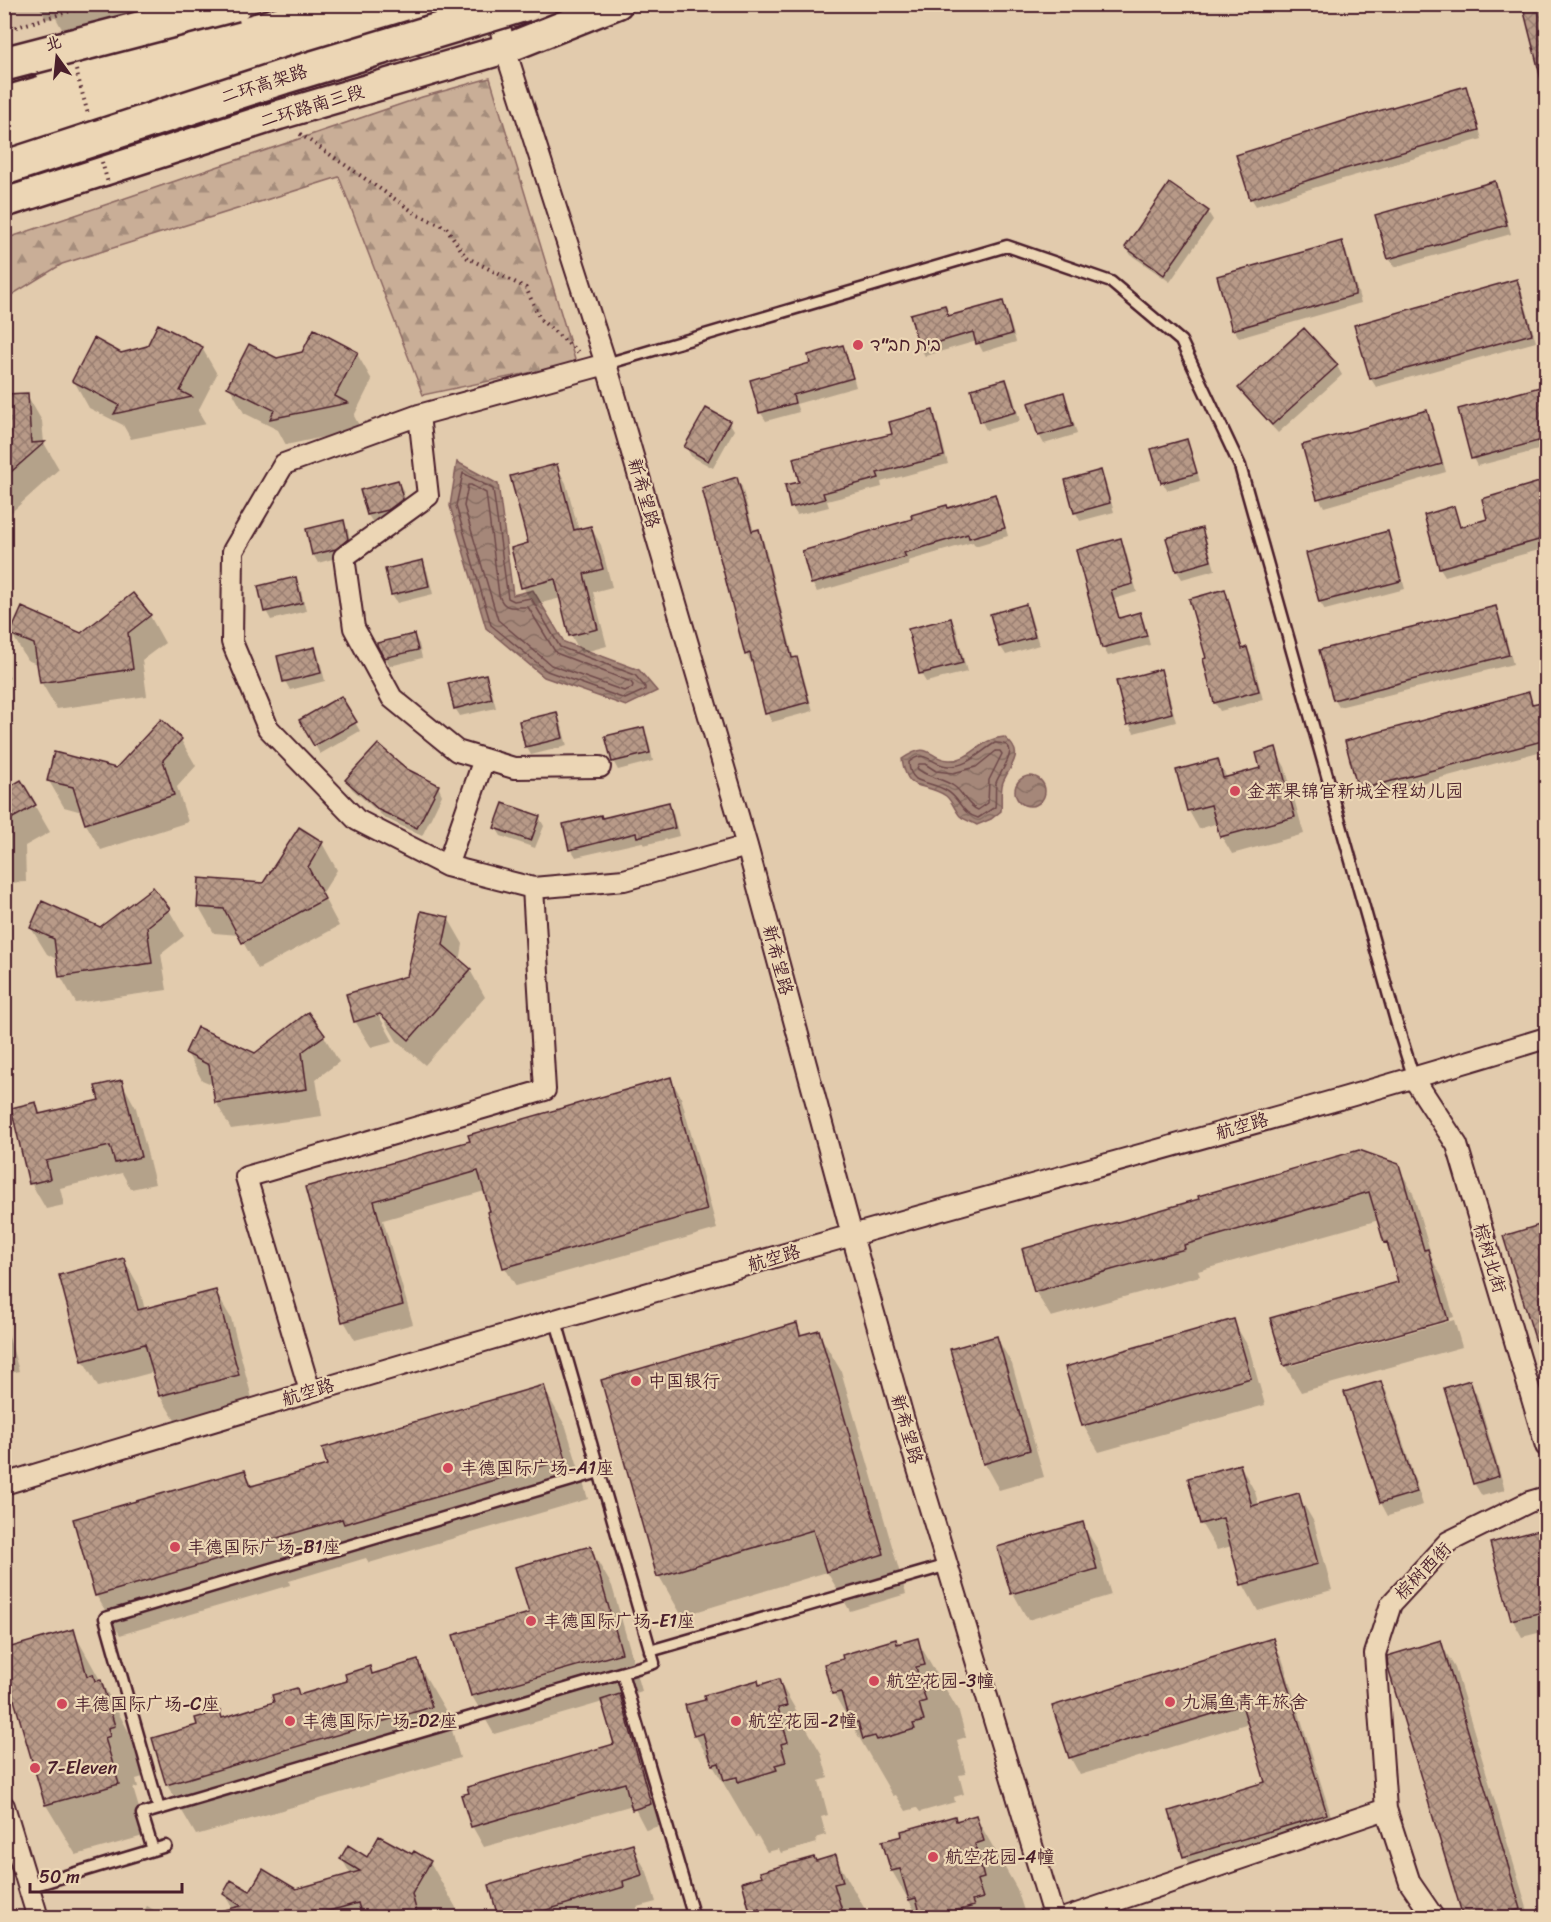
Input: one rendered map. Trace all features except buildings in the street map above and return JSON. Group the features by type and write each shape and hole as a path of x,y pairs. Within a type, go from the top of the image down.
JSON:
{"highway":[{"path":"4,104 25,77 235,4"},
{"path":"228,53 348,4"},
{"path":"4,134 89,92 228,53 442,4"},
{"name":"二环高架路","path":"4,168 283,77 525,4"},
{"path":"25,77 89,92"}],"main road":[{"path":"4,94 25,77 170,4"},
{"path":"4,79 25,77 156,44 300,4"},
{"path":"89,92 234,79 480,4"},
{"name":"二环路南三段","path":"4,203 289,124 505,49 618,4"},
{"path":"89,92 156,44"},
{"path":"89,92 289,124"}],"street":[{"name":"新希望路","path":"495,4 505,49 747,846 909,1437 1053,1917"},
{"path":"600,365 419,415 284,464 233,551 232,642 268,728 357,820 447,866 533,888 624,880 747,846"},
{"path":"419,415 428,496 344,557 354,628 392,698 458,751 514,768 600,767"},
{"path":"447,866 484,759"},
{"path":"310,1391 246,1177 545,1090 533,888"},
{"name":"航空路","path":"4,1484 310,1391 852,1235 1414,1079 1546,1038"},
{"name":"棕树北街","path":"1414,1079 1456,1145 1546,1446"},
{"name":"棕树西街","path":"1434,1917 1410,1883 1386,1809 1375,1654 1391,1604 1448,1542 1528,1502 1546,1497"},
{"path":"4,1806 38,1917"},
{"path":"1065,1917 1386,1809"}],"lane":[{"path":"600,365 1007,246 1111,282 1181,341 1240,466 1414,1079"},
{"path":"153,1851 142,1814 654,1663 556,1321"},
{"path":"159,1809 105,1618 599,1472"},
{"path":"650,1651 948,1565"},
{"path":"622,1672 694,1917"},
{"path":"30,1887 166,1846"}],"path":[{"path":"10,29 94,4"},
{"path":"60,14 63,26"},
{"path":"289,124 418,215 446,226 466,257 526,288 540,319 600,365"},
{"path":"100,154 110,190"}],"shaded area":[{"path":"5,4 93,4 94,5 5,30"}],"green space":[{"path":"490,78 576,363 423,395 339,177 62,264 5,299 5,239 422,97"}],"water":[{"path":"457,462 498,484 513,595 533,590 564,642 639,670 657,691 626,706 544,677 486,628 450,506"},
{"path":"1004,737 1014,749 1015,759 1002,785 1001,811 991,819 977,825 960,816 946,796 938,791 912,783 905,771 902,759 912,753 924,750 942,759 957,759 989,741"},
{"path":"1030,776 1036,777 1044,785 1044,797 1036,805 1030,806 1024,805 1016,797 1015,791 1016,785 1024,777"}],"place":[{"name":"בית חב\"ד","path":"858,345"},
{"name":"金苹果锦官新城全程幼儿园","path":"1235,791"},
{"name":"中国银行","path":"636,1381"},
{"name":"丰德国际广场-A1座","path":"448,1468"},
{"name":"丰德国际广场-B1座","path":"175,1547"},
{"name":"丰德国际广场-E1座","path":"531,1621"},
{"name":"航空花园-3幢","path":"874,1681"},
{"name":"九漏鱼青年旅舍","path":"1170,1702"},
{"name":"丰德国际广场-C座","path":"62,1704"},
{"name":"丰德国际广场-D2座","path":"290,1721"},
{"name":"航空花园-2幢","path":"736,1721"},
{"name":"7-Eleven","path":"35,1768"},
{"name":"航空花园-4幢","path":"933,1857"}]}
